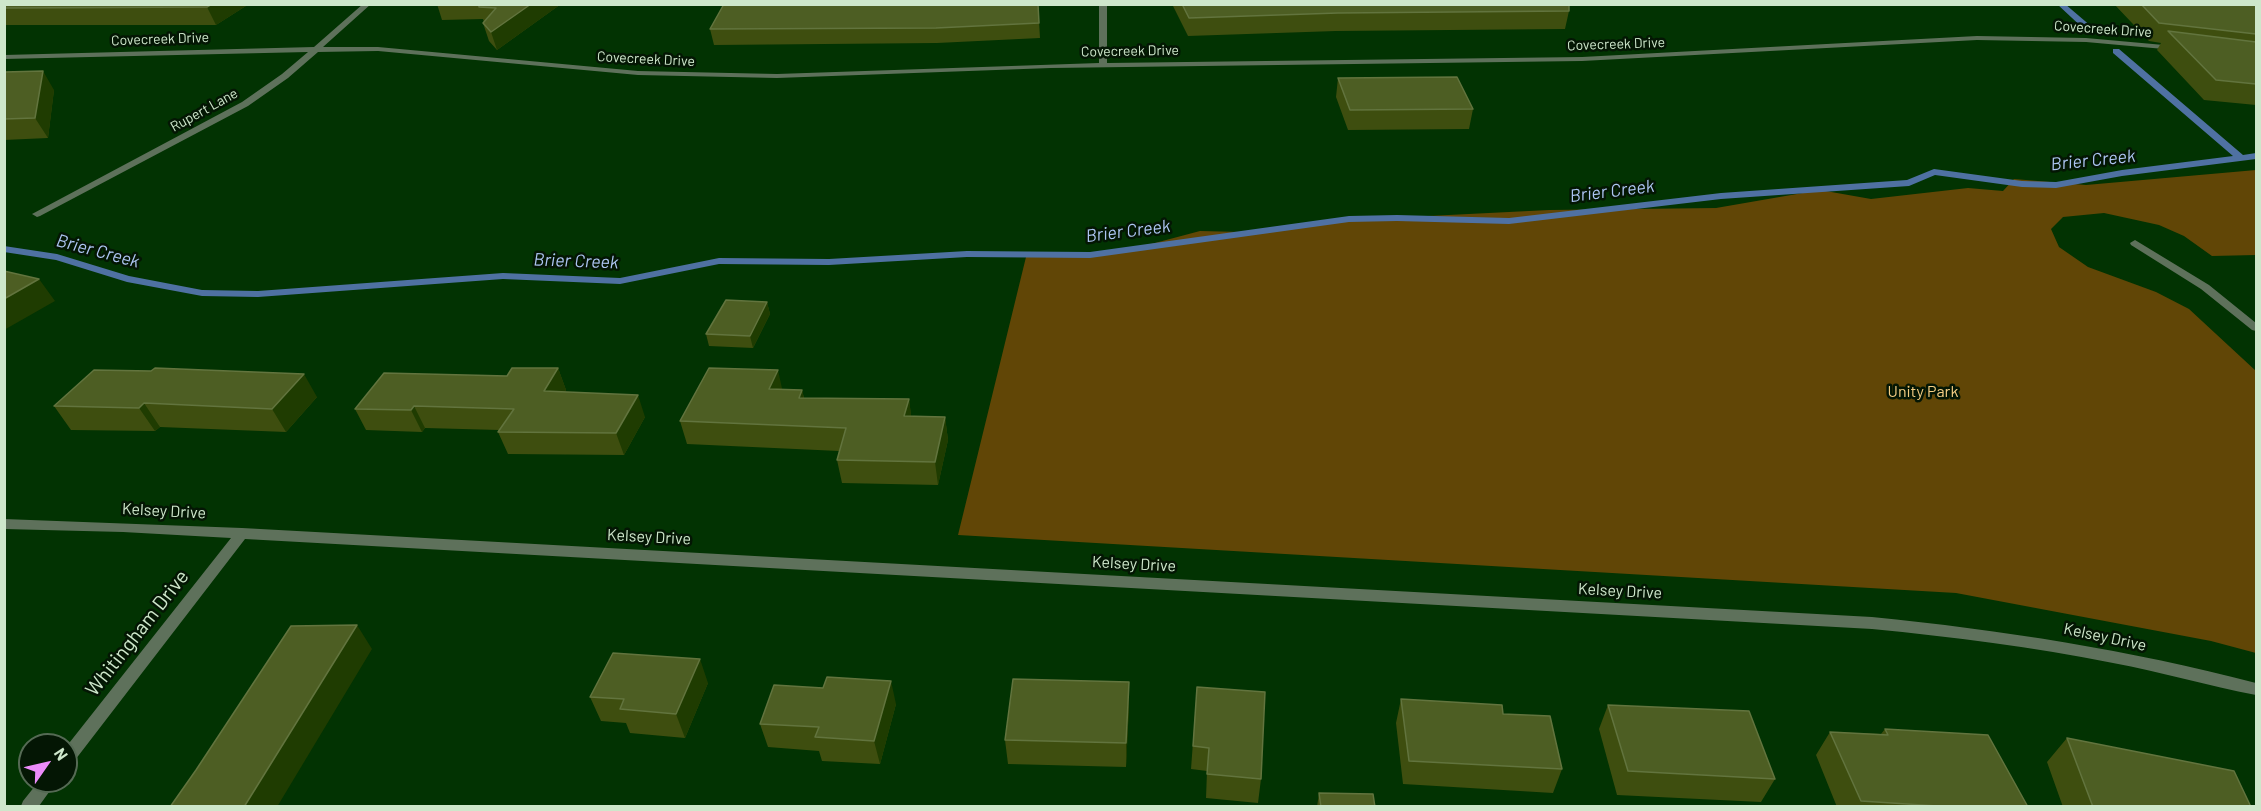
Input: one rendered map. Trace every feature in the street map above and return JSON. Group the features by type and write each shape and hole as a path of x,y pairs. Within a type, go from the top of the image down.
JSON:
{"street":[{"name":"Rupert Lane","path":"37,214 244,104 285,76 368,4"},
{"path":"1102,4 1103,65"},
{"name":"Covecreek Drive","path":"4,57 317,48 420,52 532,65 683,75 852,75 1103,65 1582,59 1977,38 2086,40 2184,49"},
{"path":"2135,243 2205,287 2256,328"},
{"name":"Kelsey Drive","path":"4,524 242,533 1872,623 1975,633 2071,648 2256,689"},
{"name":"Whitingham Drive","path":"78,744 242,533"},
{"path":"29,807 40,793"}],"green space":[{"name":"Unity Park","path":"2256,170 2256,255 2212,256 2184,236 2159,225 2104,213 2063,217 2051,229 2059,247 2088,267 2156,292 2189,309 2256,371 2256,653 2211,641 1956,593 958,535 1026,257 1081,257 1121,252 1200,231 1242,232 1348,220 1549,210 1716,208 1820,190 1871,199 1968,188 2003,191 2014,179 2086,185"}],"building":[{"path":"4,4 212,4 207,7 4,8"},
{"path":"479,4 531,4 491,32 483,23 496,8 479,7"},
{"path":"724,4 1038,4 1039,23 936,28 710,29"},
{"path":"1182,4 1569,4 1569,11 1338,13 1189,18"},
{"path":"2141,4 2256,4 2256,34 2159,23"},
{"path":"2168,31 2256,42 2256,84 2216,80"},
{"path":"43,71 35,118 4,119 4,72"},
{"path":"1457,77 1473,109 1350,110 1338,78"},
{"path":"4,271 39,279 4,299"},
{"path":"726,300 767,302 750,336 706,334"},
{"path":"155,368 304,374 272,409 144,403 139,408 54,406 94,370 151,371"},
{"path":"512,368 558,368 544,391 638,395 616,433 498,432 514,409 414,406 411,410 355,409 384,373 507,376"},
{"path":"709,368 778,370 769,389 802,390 799,398 909,399 904,416 945,417 935,462 837,460 846,428 680,421"},
{"path":"357,625 244,807 170,807 291,626"},
{"path":"613,653 700,659 676,714 620,709 624,699 590,697"},
{"path":"827,677 891,681 874,741 815,737 819,727 760,724 774,685 823,688"},
{"path":"1013,679 1129,682 1126,743 1005,740"},
{"path":"1197,687 1265,692 1261,779 1207,774 1209,748 1193,746"},
{"path":"1401,699 1502,705 1503,714 1550,716 1562,769 1409,761"},
{"path":"1608,705 1749,711 1775,779 1628,771"},
{"path":"1885,729 1988,735 2028,807 1953,807 1861,801 1830,732 1888,735"},
{"path":"2067,738 2234,771 2251,807 2093,807"},
{"path":"1319,793 1373,794 1375,807 1321,807"}],"waterway":[{"path":"2060,4 2089,29"},
{"path":"2116,51 2241,158"},
{"name":"Brier Creek","path":"2241,158 2256,156"},
{"name":"Brier Creek","path":"4,249 57,257 127,279 202,293 258,294 503,276 620,281 719,261 829,262 967,254 1090,255 1349,219 1509,221 1721,196 1909,183 1934,172 2022,184 2056,185 2122,173 2241,158"}]}
